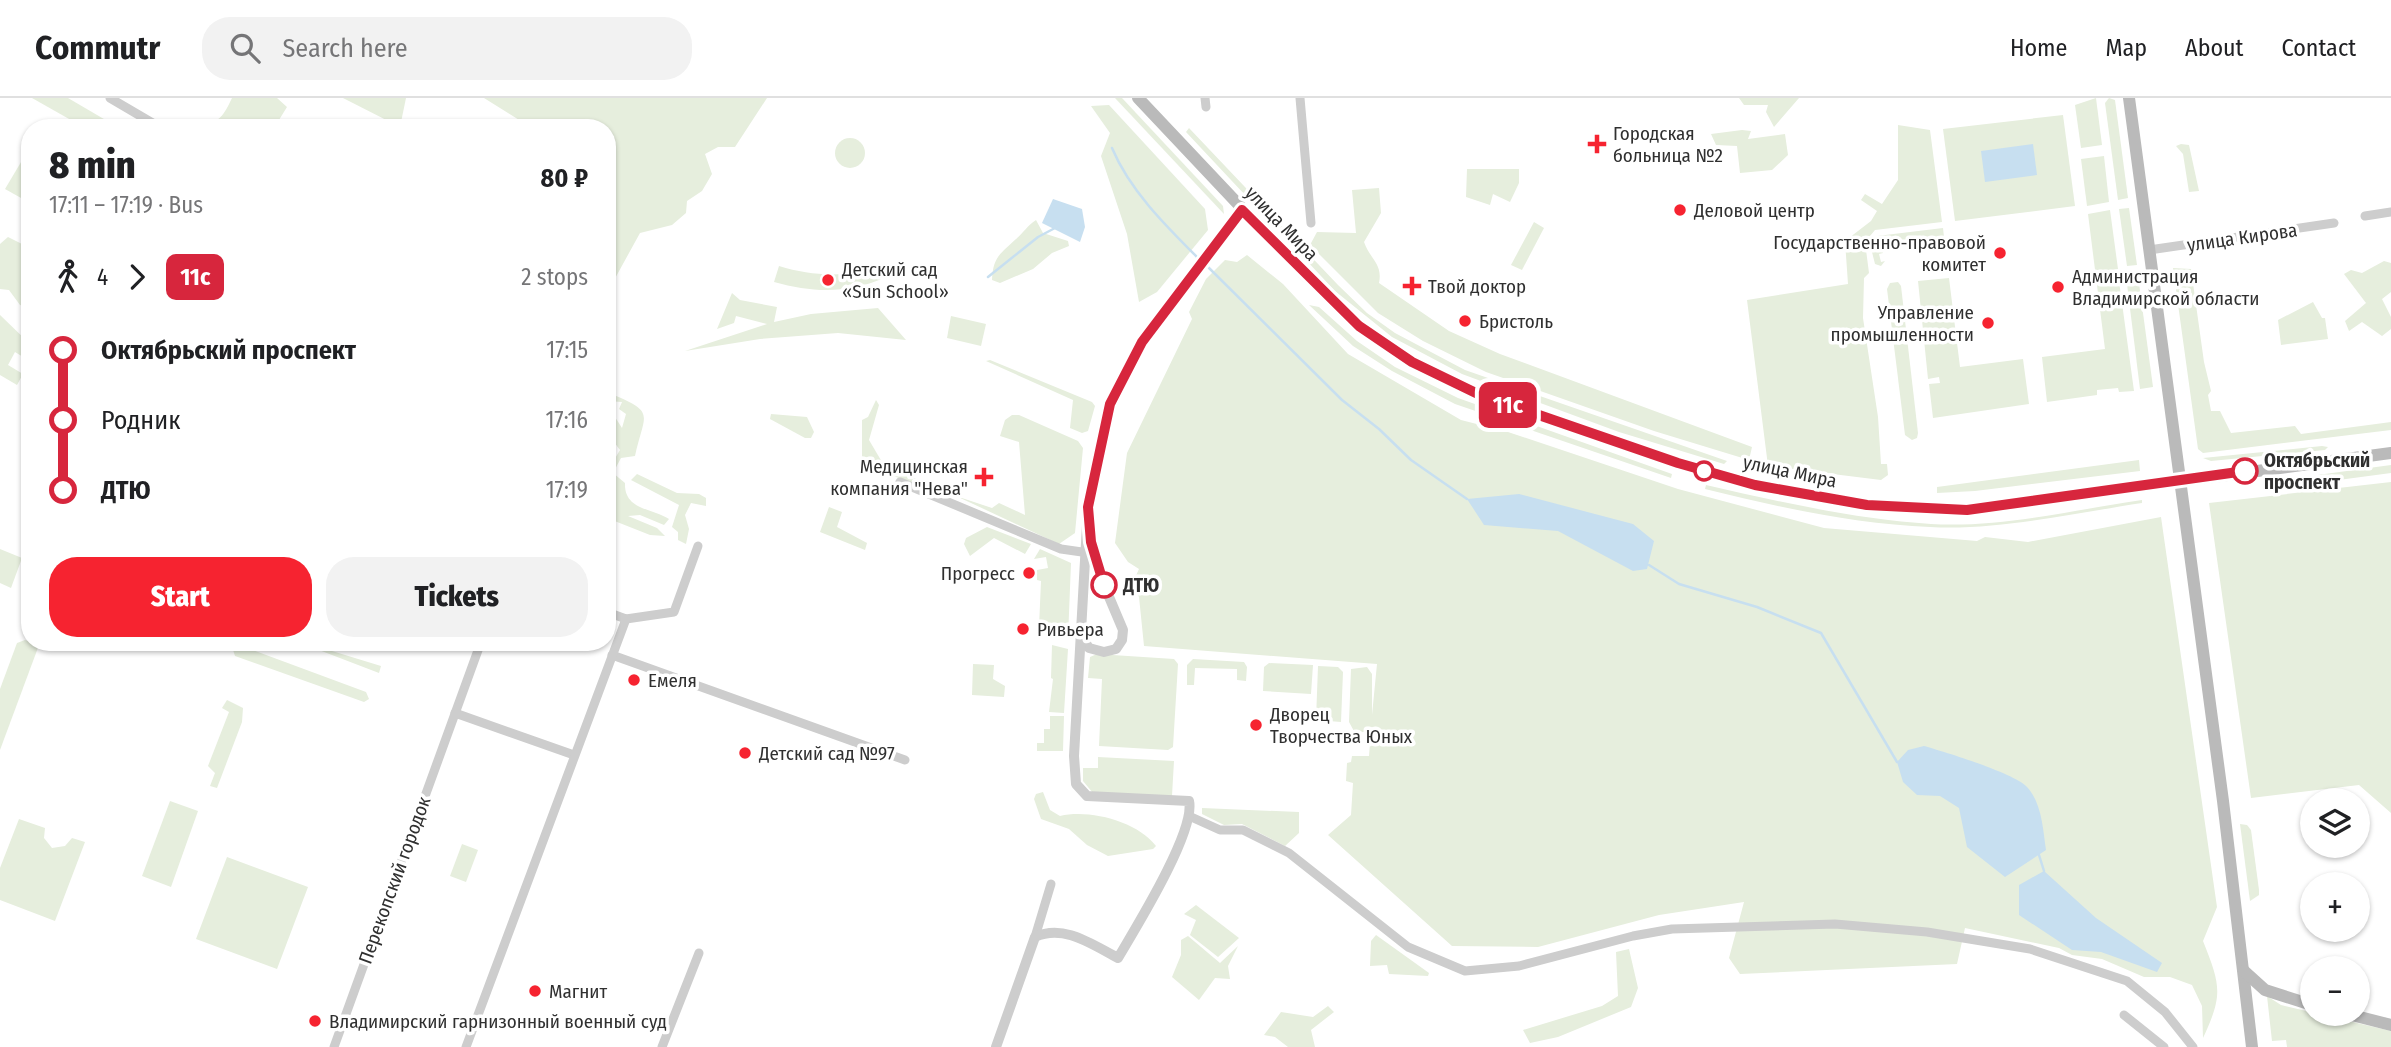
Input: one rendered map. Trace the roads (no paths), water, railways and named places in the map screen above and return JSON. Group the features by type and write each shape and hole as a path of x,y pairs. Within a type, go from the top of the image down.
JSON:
{"main road":[{"name":"улица Мира","path":"1138,98 1242,210 1359,326 1412,362 1478,394 1714,474 1801,495 1867,505 1967,510 2391,453"},
{"path":"2129,98 2252,1047"},
{"path":"2244,971 2265,990 2300,1001"},
{"path":"2370,1020 2391,1025"}],"street":[{"path":"110,98 146,119"},
{"path":"1300,98 1311,223"},
{"path":"1035,937 1049,931 1071,934 1118,958 1165,872 1189,816 1189,801 1087,796 1076,785 1074,772 1081,636 1090,553 1088,507 1110,404 1130,361 1242,210"},
{"path":"2365,216 2391,212"},
{"name":"улица Кирова","path":"2149,250 2334,223"},
{"path":"900,482 1061,549 1090,553"},
{"path":"616,615 626,619 674,612 698,546"},
{"path":"1081,636 1089,648 1104,652 1116,649 1122,640 1123,630 1090,553"},
{"path":"616,645 626,619"},
{"name":"Перекопский городок","path":"334,1047 478,651"},
{"path":"466,1047 614,651"},
{"path":"612,655 905,760"},
{"path":"455,713 574,755"},
{"path":"1189,816 1220,830 1243,830 1289,853 1408,947 1465,971 1519,966 1633,936 1672,929 1835,924 1927,932 2030,949 2126,981 2165,1012 2193,1047"},
{"path":"996,1047 1051,884"},
{"path":"662,1047 699,953"},
{"path":"2124,1015 2164,1047"}],"water":[{"path":"2033,144 2037,175 1985,182 1981,151"},
{"path":"1053,199 1082,209 1085,227 1080,242 1042,223"},
{"path":"1519,494 1633,524 1654,541 1647,569 1633,571 1558,531 1484,525 1467,499"},
{"path":"1924,746 1994,769 2020,781 2036,801 2046,850 2005,877 1967,847 1959,808 1940,796 1917,795 1903,782 1897,762 1908,750"},
{"path":"2044,871 2096,918 2162,963 2157,972 2101,952 2072,950 2019,915 2019,885"}],"waterway":[{"path":"1112,148 1139,194 1200,260"},
{"path":"988,277 1038,237 1055,228"},
{"path":"1205,264 1342,400 1379,429 1411,460 1467,499"},
{"path":"1649,565 1679,584 1757,607 1821,633 1897,762"},
{"path":"2039,855 2044,871"}],"place":[{"name":"Городская больница №2","path":"1597,144"},
{"name":"Деловой центр","path":"1680,210"},
{"name":"Государственно-правовой комитет","path":"2000,253"},
{"name":"Детский сад «Sun School»","path":"828,280"},
{"name":"Твой доктор","path":"1412,286"},
{"name":"Администрация Владимирской области","path":"2058,287"},
{"name":"Бристоль","path":"1465,321"},
{"name":"Управление промышленности","path":"1988,323"},
{"name":"Октябрьский проспект","path":"2245,471"},
{"name":"Медицинская компания \"Нева\"","path":"984,477"},
{"name":"Прогресс","path":"1029,573"},
{"name":"ДТЮ","path":"1104,585"},
{"name":"Ривьера","path":"1023,629"},
{"name":"Емеля","path":"634,680"},
{"name":"Дворец Творчества Юных","path":"1256,725"},
{"name":"Детский сад №97","path":"745,753"},
{"name":"Магнит","path":"535,991"},
{"name":"Владимирский гарнизонный военный суд","path":"315,1021"}]}
